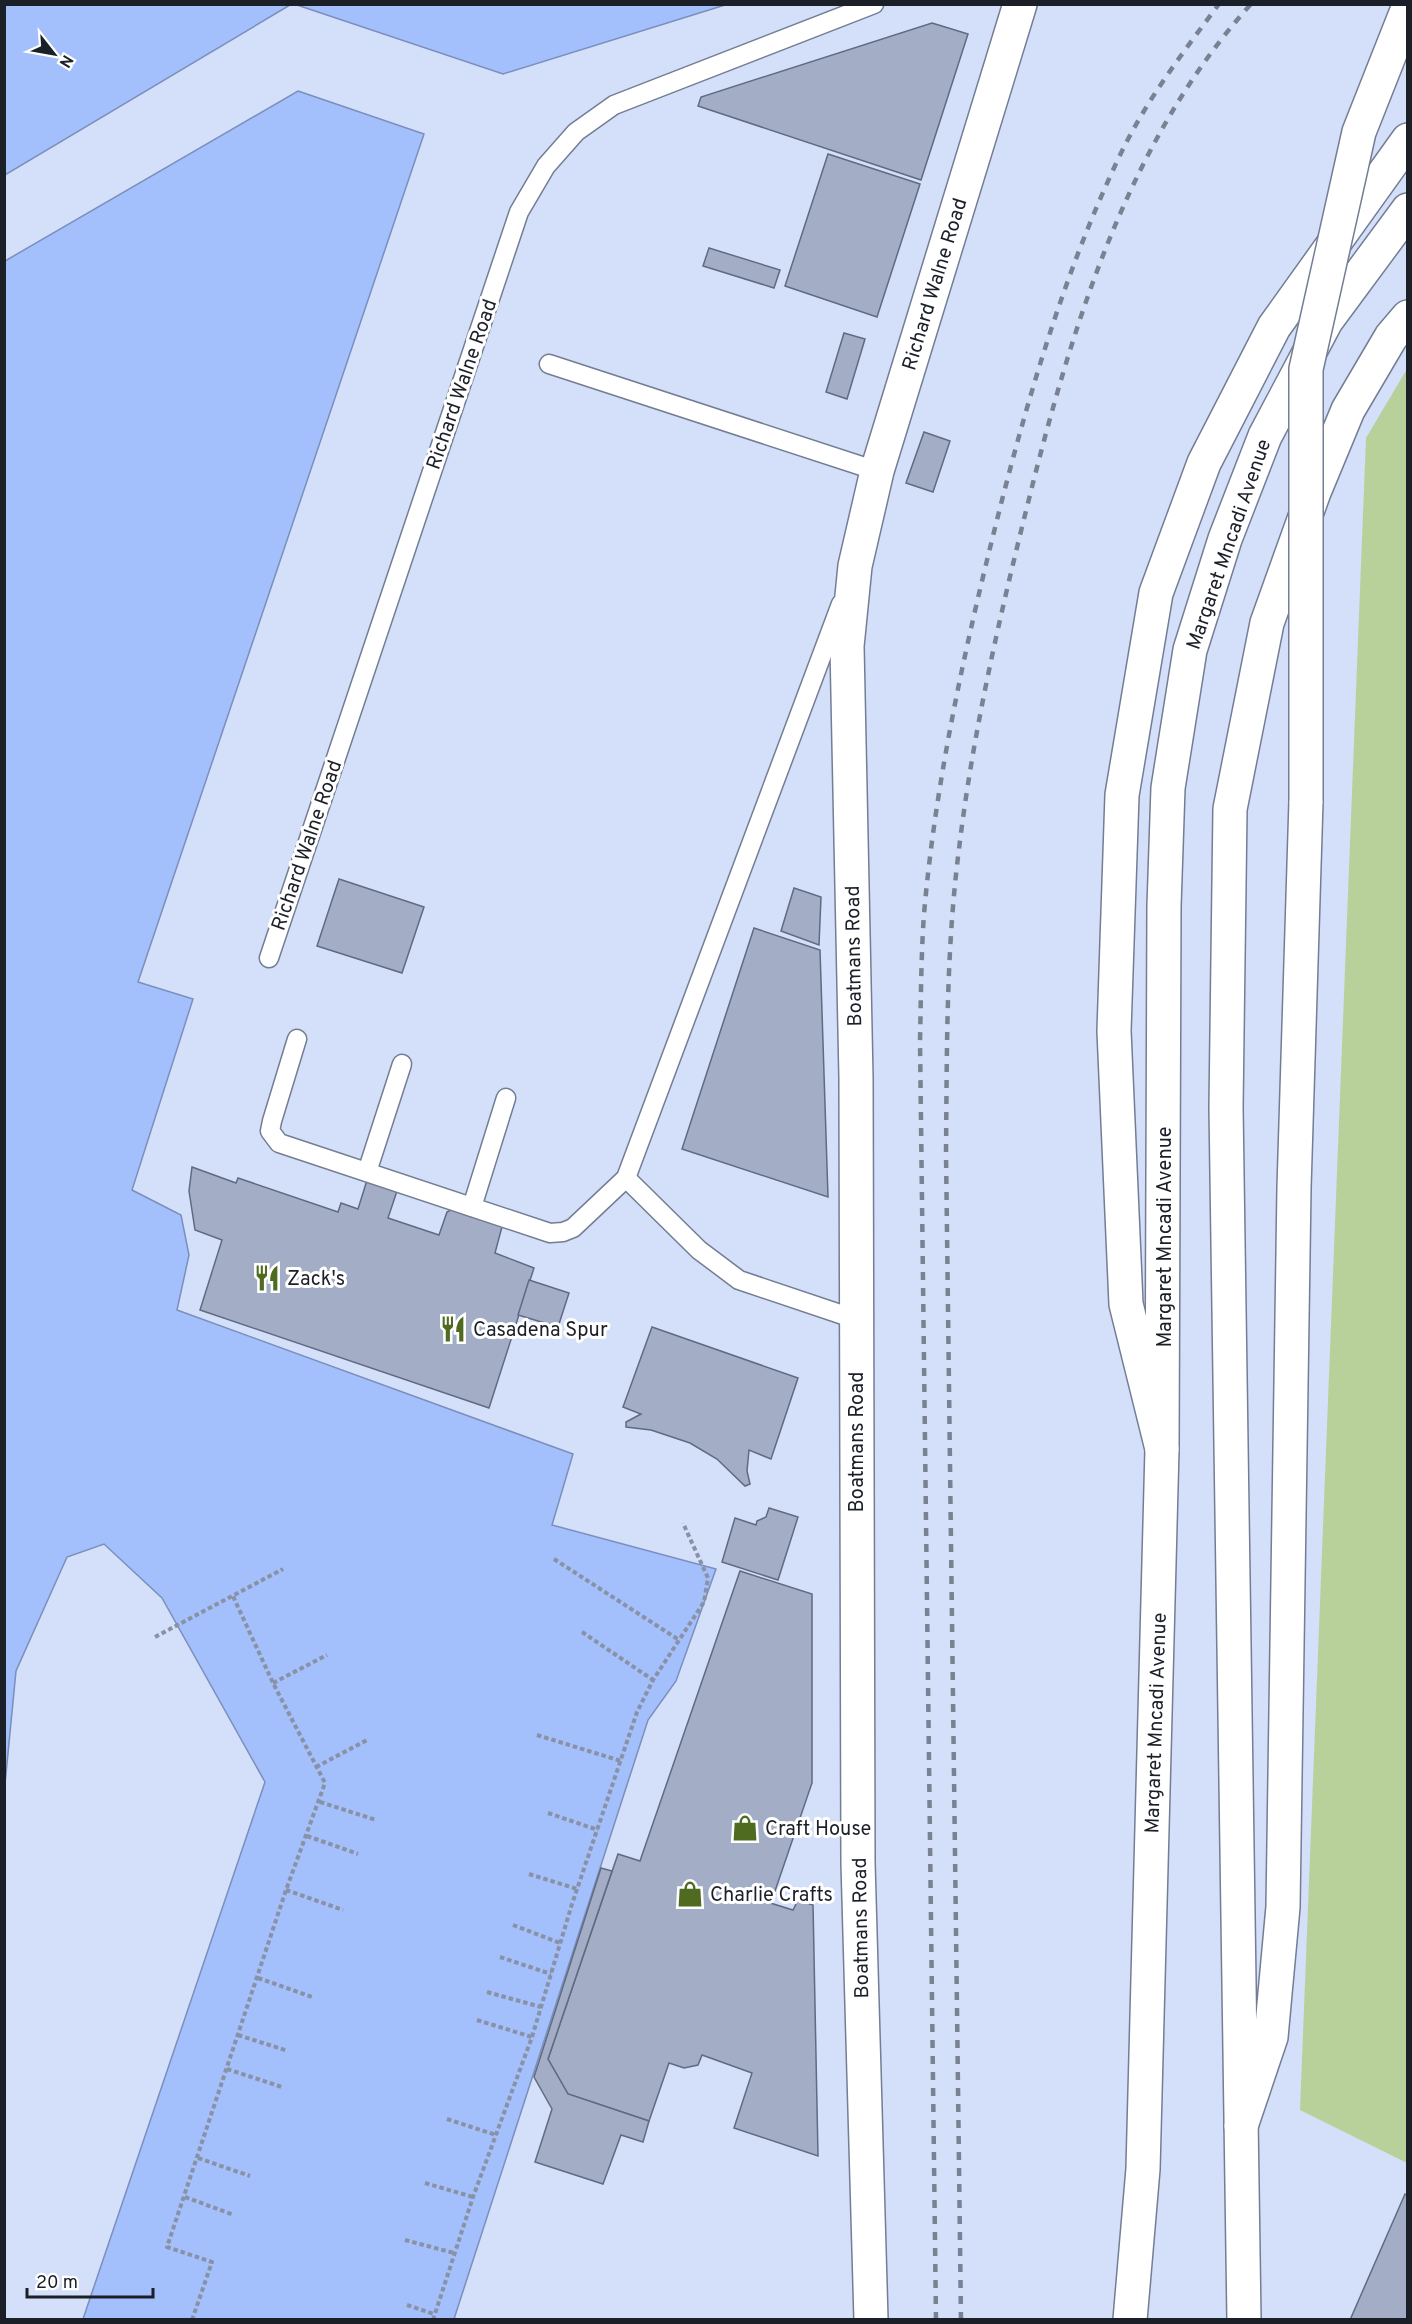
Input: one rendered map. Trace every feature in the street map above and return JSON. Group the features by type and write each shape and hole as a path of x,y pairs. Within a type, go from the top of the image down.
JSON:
{"main road":[{"name":"Richard Walne Road","path":"855,566 877,471 1020,4"},
{"path":"1241,2126 1271,2037 1283,1907 1294,1200 1306,801 1306,369 1359,132 1407,8"},
{"path":"1162,1449 1126,1304 1114,1031 1122,795 1156,593 1204,463 1275,327 1407,140"},
{"name":"Margaret Mncadi Avenue","path":"1130,2319 1143,2169 1162,1449 1164,906 1168,800 1190,650 1225,539 1265,436 1326,321 1407,210"},
{"path":"1244,2319 1226,1107 1230,809 1267,623 1310,502 1348,410 1391,337 1407,317"},
{"name":"Boatmans Road","path":"855,566 847,646 847,710 856,1078 858,1863 871,2319"}],"lane":[{"name":"Richard Walne Road","path":"268,958 519,212 546,166 576,132 614,105 874,4"},
{"path":"549,364 877,471"},
{"path":"297,1039 272,1121 273,1138 279,1143 550,1233 573,1228 626,1178 855,566"},
{"path":"367,1172 402,1064"},
{"path":"472,1207 506,1098"},
{"path":"626,1178 699,1250 739,1280 855,1318"}],"path":[{"path":"407,2305 434,2317 473,2197 532,2037 577,1889 637,1712 653,1680 704,1602 708,1578 683,1522"},
{"path":"554,1559 679,1640"},
{"path":"155,1637 232,1594 283,1569"},
{"path":"192,2319 212,2262 167,2247 286,1890 320,1802 325,1783 273,1683 232,1594"},
{"path":"582,1632 653,1680"},
{"path":"273,1683 327,1655"},
{"path":"537,1735 621,1761"},
{"path":"316,1767 369,1739"},
{"path":"320,1802 376,1820"},
{"path":"548,1813 598,1830"},
{"path":"307,1836 358,1854"},
{"path":"529,1874 577,1889"},
{"path":"286,1890 343,1910"},
{"path":"513,1925 560,1943"},
{"path":"500,1957 551,1974"},
{"path":"258,1978 312,1997"},
{"path":"487,1992 541,2007"},
{"path":"477,2020 532,2037"},
{"path":"238,2035 288,2051"},
{"path":"227,2069 282,2087"},
{"path":"447,2119 496,2135"},
{"path":"198,2157 250,2176"},
{"path":"425,2183 473,2197"},
{"path":"185,2197 234,2215"},
{"path":"405,2240 454,2253"}],"green space":[{"path":"1407,369 1407,2163 1300,2110 1366,438"}],"water":[{"path":"5,4 290,4 290,5 5,175"},
{"path":"297,5 725,5 503,74"},
{"path":"298,91 424,134 138,982 193,999 132,1190 181,1215 189,1255 177,1310 573,1454 552,1525 716,1569 676,1681 648,1720 454,2319 83,2319 265,1782 162,1598 104,1544 67,1557 16,1671 5,1784 5,261"}],"building":[{"path":"932,23 968,34 921,180 698,106 701,97"},
{"path":"828,154 920,184 877,317 785,286"},
{"path":"709,248 780,270 774,288 703,266"},
{"path":"844,333 865,339 847,399 826,392"},
{"path":"924,432 950,441 933,492 906,483"},
{"path":"339,879 424,907 402,973 317,946"},
{"path":"794,888 821,897 819,945 781,931"},
{"path":"754,928 820,950 828,1197 682,1149"},
{"path":"192,1167 236,1183 238,1178 338,1212 341,1203 358,1209 368,1177 398,1188 388,1218 439,1235 447,1212 456,1207 503,1223 495,1253 534,1268 489,1408 200,1310 222,1240 195,1230 189,1191"},
{"path":"529,1280 569,1293 558,1327 518,1315"},
{"path":"652,1327 798,1378 771,1459 749,1450 747,1471 750,1484 745,1486 717,1459 690,1443 651,1430 626,1427 626,1422 641,1414 623,1407"},
{"path":"769,1508 798,1517 778,1580 722,1562 735,1518 756,1525 757,1521 766,1517"},
{"path":"740,1571 812,1594 812,1783 775,1891 772,1890 767,1902 793,1910 798,1900 813,1905 818,2156 734,2128 752,2073 702,2055 698,2065 684,2068 669,2063 649,2121 568,2094 548,2059 618,1854 640,1861"},
{"path":"601,1868 612,1871 548,2059 568,2094 649,2121 643,2142 621,2135 603,2184 535,2162 552,2109 534,2077"},
{"path":"1405,2194 1408,2196 1408,2320 1350,2320"}],"railway":[{"path":"936,2320 920,1041 923,930 929,862 954,708 976,605 1013,459 1053,324 1085,236 1132,131 1180,57 1219,4"},
{"path":"961,2320 946,1153 949,963 959,849 981,708 1012,568 1052,412 1091,287 1142,167 1174,109 1210,55 1251,4"}],"place":[{"name":"Zack's","path":"267,1278"},
{"name":"Casadena Spur","path":"453,1329"},
{"name":"Craft House","path":"745,1828"},
{"name":"Charlie Crafts","path":"690,1894"}]}
